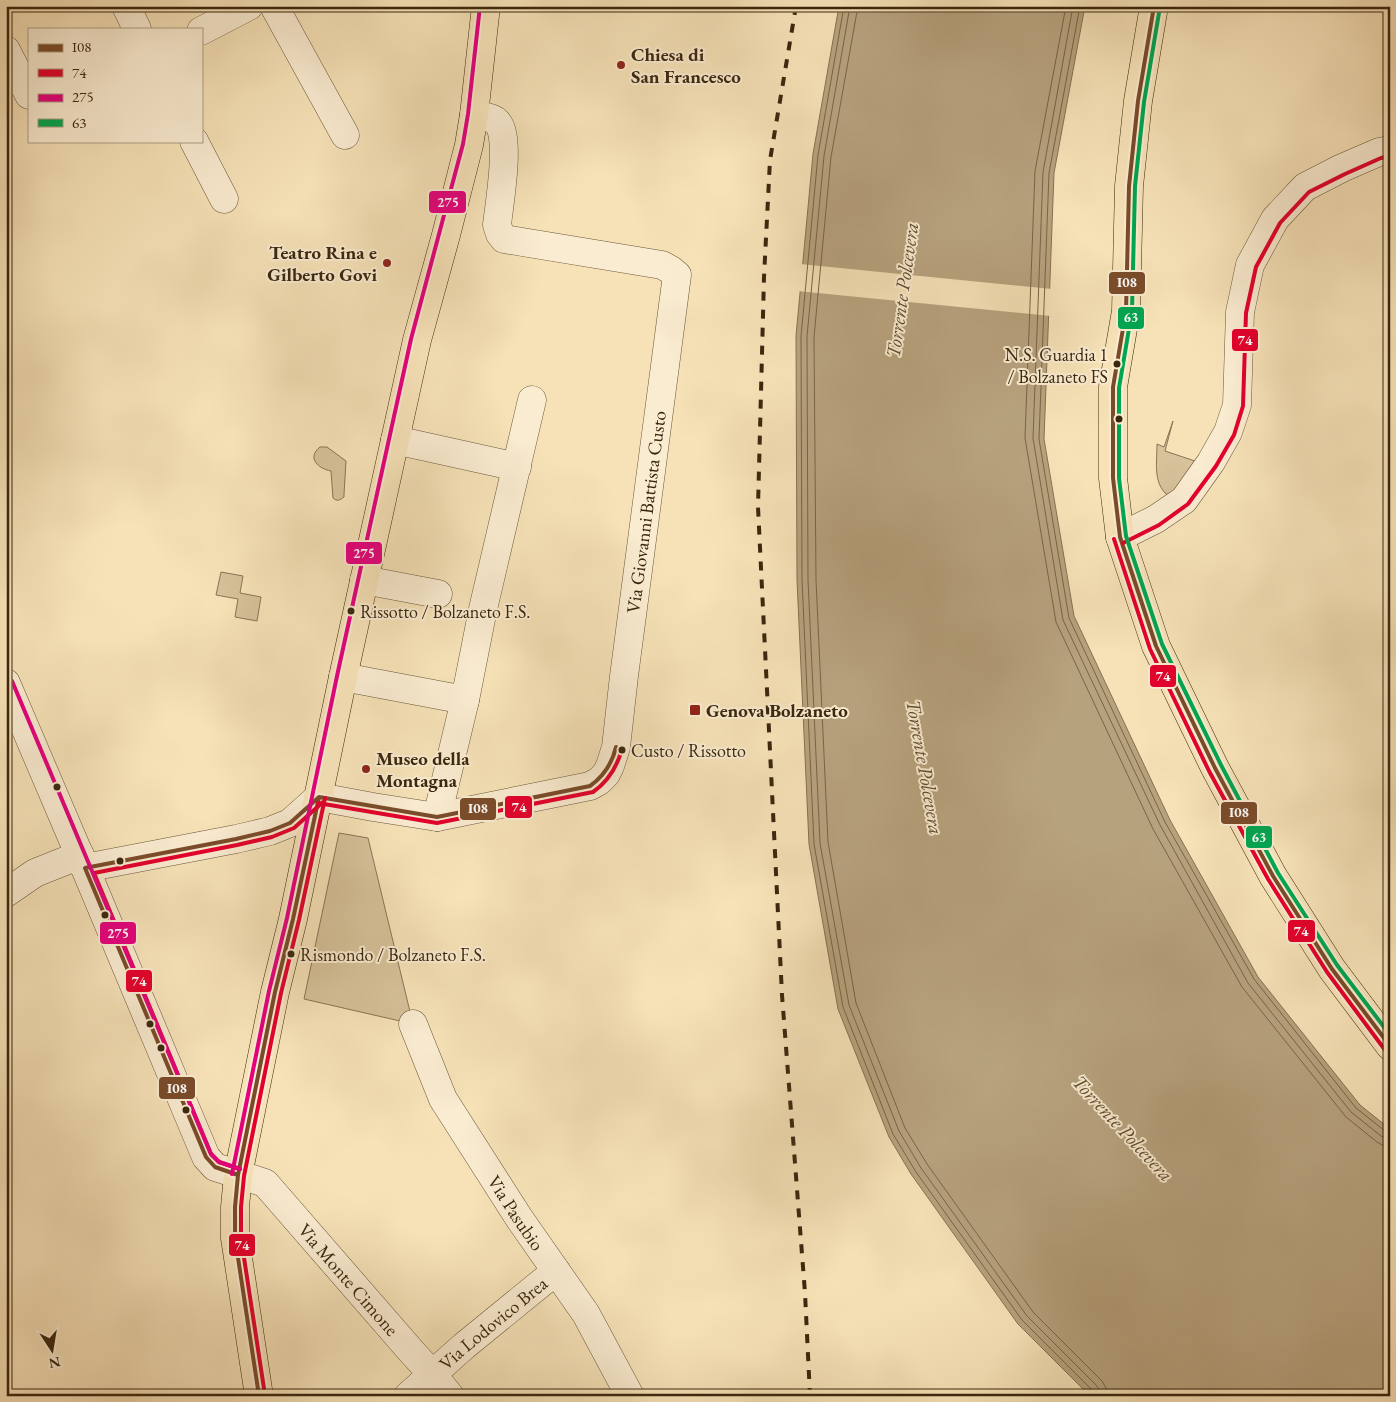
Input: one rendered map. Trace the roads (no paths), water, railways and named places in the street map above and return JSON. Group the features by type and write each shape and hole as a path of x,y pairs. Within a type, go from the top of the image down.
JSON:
{"main road":[{"path":"259,1396 234,1238 238,1175 275,992 293,919 343,677 417,340 469,145 486,6"},
{"path":"1154,6 1138,102 1129,186 1126,311 1113,387 1113,478 1120,537 1156,646 1220,776 1278,883 1332,969 1390,1046"}],"street":[{"path":"126,6 137,28"},
{"path":"202,30 249,6"},
{"path":"274,6 345,135"},
{"path":"6,50 28,93"},
{"name":"Via Giovanni Battista Custo","path":"319,797 437,817 590,786 606,774 616,747 677,275 662,265 504,240 497,225 503,160 503,133 501,126 495,119 474,115"},
{"path":"195,142 224,199"},
{"path":"1120,537 1156,519 1184,500 1211,462 1228,432 1237,405 1240,312 1250,266 1275,219 1305,187 1342,168 1379,152 1390,150"},
{"path":"437,817 532,400"},
{"path":"395,440 517,467"},
{"path":"364,580 438,594"},
{"path":"343,677 465,700"},
{"name":"Via Monte Cimone","path":"6,683 206,1157 215,1166 265,1183 411,1351 434,1374 450,1396"},
{"path":"6,893 34,873 82,862 236,839 270,831 290,823 319,797"},
{"name":"Via Pasubio","path":"413,1024 443,1099 519,1218 586,1314 630,1396"},
{"name":"Via Lodovico Brea","path":"408,1396 464,1346 556,1271"}],"water":[{"name":"Torrente Polcevera","path":"839,6 1085,6 1054,173 1044,439 1074,616 1170,820 1258,977 1360,1105 1390,1129 1390,1396 1090,1396 1018,1324 911,1174 889,1137 838,1009 809,844 797,580 796,336 813,154"}],"railway":[{"path":"796,6 770,160 764,277 758,507 782,995 805,1293 810,1396"}],"place":[{"name":"Chiesa di San Francesco","path":"621,65"},
{"name":"Teatro Rina e Gilberto Govi","path":"387,263"},
{"name":"N.S. Guardia 1 / Bolzaneto FS","path":"1117,364"},
{"name":"Rissotto / Bolzaneto F.S.","path":"351,611"},
{"name":"Genova Bolzaneto","path":"695,710"},
{"name":"Custo / Rissotto","path":"622,750"},
{"name":"Museo della Montagna","path":"366,769"},
{"name":"Rismondo / Bolzaneto F.S.","path":"291,954"}]}
